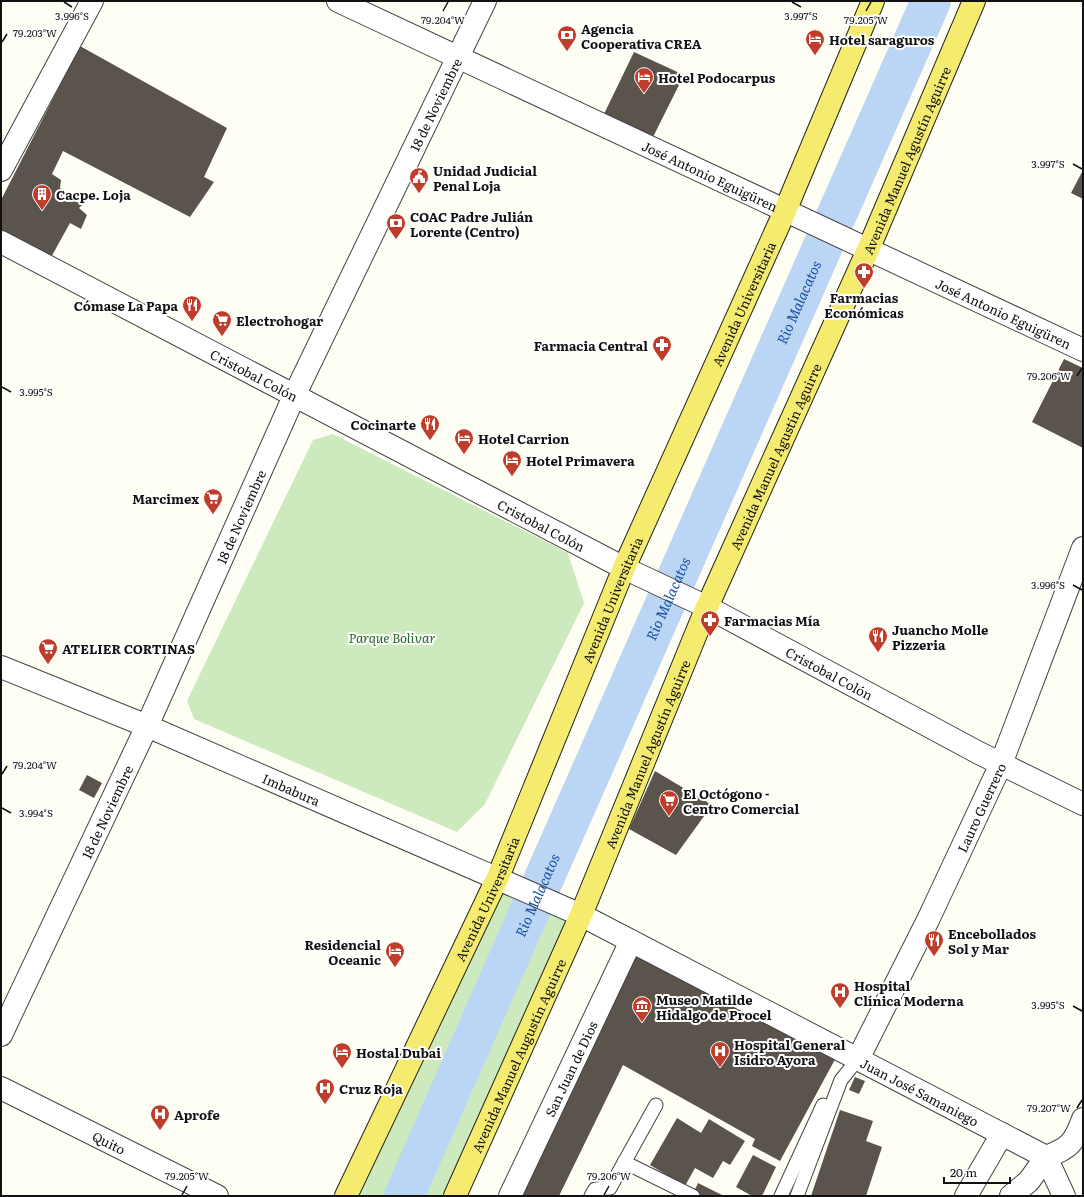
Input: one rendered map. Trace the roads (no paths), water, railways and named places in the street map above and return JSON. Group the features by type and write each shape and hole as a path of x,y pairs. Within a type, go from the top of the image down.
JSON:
{"main road":[{"name":"Avenida Universitaria","path":"346,1196 501,879 631,571 791,214 872,1"},
{"name":"Avenida Manuel Agustín Aguirre","path":"578,913 703,606 866,248 974,1"},
{"name":"Avenida Manuel Augustín Aguirre","path":"455,1196 578,913"}],"street":[{"path":"1,170 92,1"},
{"name":"José Antonio Eguigüren","path":"338,1 1083,350"},
{"name":"18 de Noviembre","path":"1,1035 147,726 295,394 485,1"},
{"name":"Cristobal Colón","path":"1,242 295,394 631,571 703,606 1001,764 1083,804"},
{"name":"Lauro Guerrero","path":"858,1059 928,920 1001,764 1083,548"},
{"name":"Imbabura","path":"1,667 147,726 578,913"},
{"name":"Juan José Samaniego","path":"578,913 1046,1157"},
{"name":"San Juan de Dios","path":"510,1196 631,941"},
{"name":"Quito","path":"1,1088 217,1196"},
{"path":"966,1196 1002,1134"},
{"path":"1011,1196 1029,1180 1046,1157 1063,1151 1081,1135"},
{"path":"1046,1157 1064,1196"}],"lane":[{"path":"781,1196 830,1088 841,1080 858,1059"},
{"path":"797,1196 841,1080"},
{"path":"591,1196 595,1188 614,1192 624,1162 656,1105"},
{"path":"624,1162 693,1196"}],"waterway":[{"name":"Rio Malacatos","path":"404,1196 931,1"}],"place":[{"name":"Agencia Cooperativa CREA","path":"567,52"},
{"name":"Hotel saraguros","path":"815,56"},
{"name":"Hotel Podocarpus","path":"644,94"},
{"name":"Unidad Judicial Penal Loja","path":"419,194"},
{"name":"Cacpe. Loja","path":"42,211"},
{"name":"COAC Padre Julián Lorente (Centro)","path":"396,240"},
{"name":"Farmacias Económicas","path":"864,289"},
{"name":"Cómase La Papa","path":"192,322"},
{"name":"Electrohogar","path":"222,337"},
{"name":"Farmacia Central","path":"662,362"},
{"name":"Cocinarte","path":"430,441"},
{"name":"Hotel Carrion","path":"464,455"},
{"name":"Hotel Primavera","path":"512,477"},
{"name":"Marcimex","path":"213,515"},
{"name":"Farmacias Mía","path":"710,637"},
{"name":"Juancho Molle Pizzeria","path":"878,653"},
{"name":"ATELIER CORTINAS","path":"48,665"},
{"name":"El Octógono - Centro Comercial","path":"669,817"},
{"name":"Encebollados Sol y Mar","path":"934,957"},
{"name":"Residencial Oceanic","path":"395,968"},
{"name":"Hospital Clínica Moderna","path":"840,1009"},
{"name":"Museo Matilde Hidalgo de Procel","path":"642,1023"},
{"name":"Hospital General Isidro Ayora","path":"720,1068"},
{"name":"Hostal Dubai","path":"342,1069"},
{"name":"Cruz Roja","path":"325,1105"},
{"name":"Aprofe","path":"160,1131"}],"park label":[{"name":"Parque Bolivar","path":"392,637"}]}
